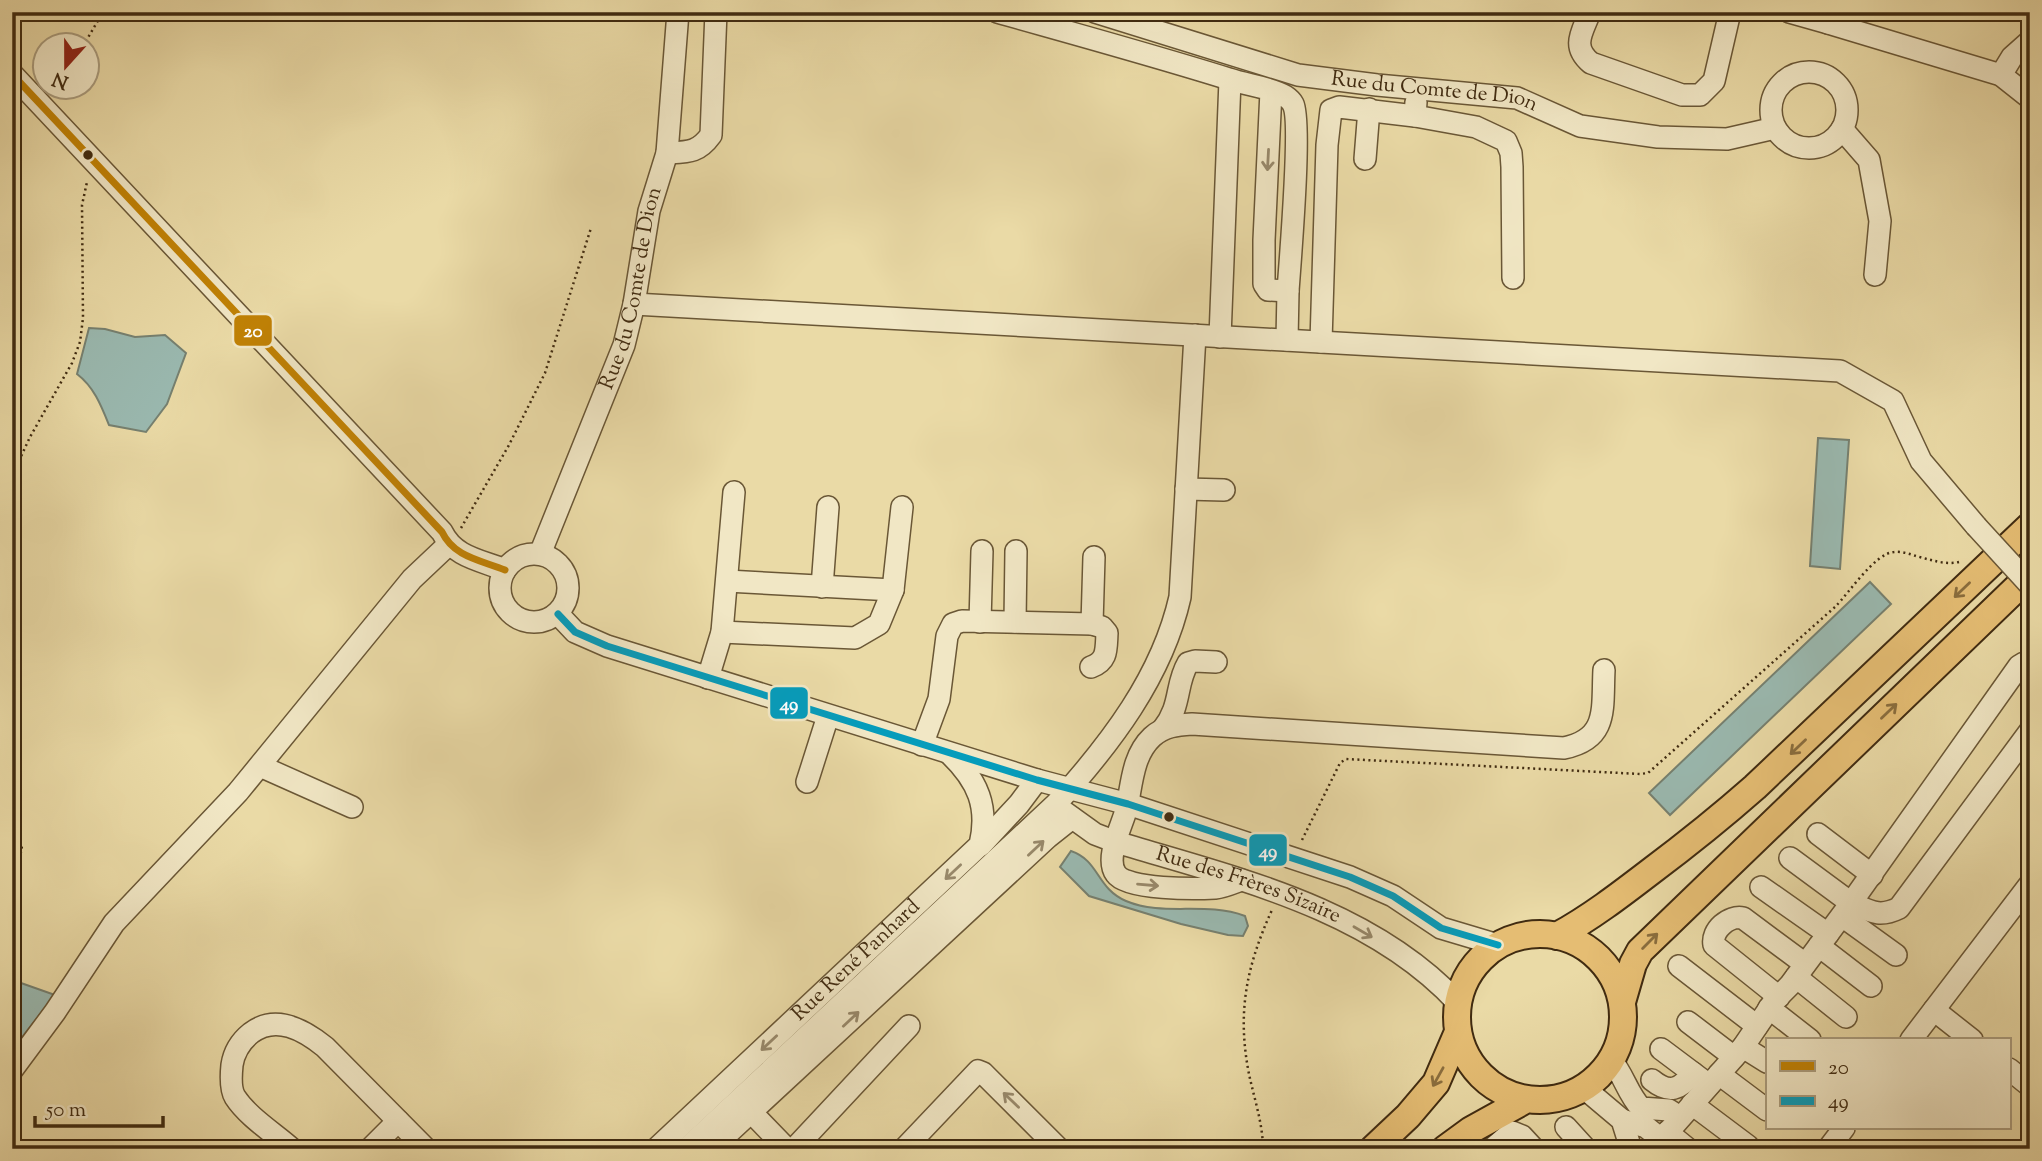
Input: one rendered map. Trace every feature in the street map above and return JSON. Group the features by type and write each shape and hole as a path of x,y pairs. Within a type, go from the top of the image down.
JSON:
{"main road":[{"path":"1557,936 1632,886 1720,818 2030,526"},
{"path":"1622,1002 1633,964 1640,951 2030,575"},
{"path":"1536,934 1557,936 1575,942 1592,953 1605,967 1616,983 1622,1002 1623,1022 1611,1060 1584,1088 1566,1096 1546,1100 1527,1099 1507,1093 1489,1083 1475,1069 1464,1051 1458,1032 1458,1003 1465,980 1479,960 1498,945 1516,937 1536,934"},
{"path":"1373,1149 1408,1116 1436,1083 1458,1032"},
{"path":"1445,1149 1471,1130 1527,1099"}],"street":[{"name":"Rue du Comte de Dion","path":"540,554 624,345 634,304 649,211 667,153 678,12"},
{"path":"667,153 691,152 704,145 711,135 716,12"},
{"path":"998,12 1272,91 1264,284 1268,290 1288,291 1287,340"},
{"name":"Rue du Comte de Dion","path":"1092,12 1298,75 1517,98 1580,126 1658,137 1727,139 1776,128"},
{"path":"1082,36 1092,12"},
{"path":"1590,12 1578,44 1591,63 1682,95 1700,95 1714,81 1730,12"},
{"path":"1789,12 1825,18 2001,75 2030,98"},
{"path":"1173,61 1179,38"},
{"path":"2001,75 2012,57 2030,41"},
{"path":"1809,72 1833,81 1842,91 1846,104 1842,129 1825,144 1814,148 1792,144 1776,128 1771,116 1776,91 1785,81 1809,72"},
{"path":"12,74 442,532 448,545 458,552 505,570"},
{"path":"1220,337 1230,80"},
{"path":"1415,116 1417,89"},
{"path":"1321,342 1326,145 1331,110 1339,107 1369,109 1476,127 1506,141 1513,167 1513,278"},
{"path":"1365,159 1369,109"},
{"path":"1842,129 1869,160 1880,221 1875,275"},
{"path":"634,304 1840,371 1893,401 1921,461 2030,586"},
{"path":"686,1149 1064,811 1071,788 1138,700 1170,636 1181,584 1195,335"},
{"path":"1186,489 1224,491"},
{"path":"708,678 722,632 734,492"},
{"path":"822,587 828,507"},
{"path":"722,632 855,638 879,624 894,590 902,508"},
{"path":"12,1070 55,1012 114,923 238,792 412,579 448,545"},
{"path":"980,622 982,551"},
{"path":"1015,622 1016,551"},
{"path":"527,554 540,554 558,562 568,579 568,598 558,614 540,623 521,621 505,608 499,589 505,570 514,560 527,554"},
{"path":"1091,624 1094,556"},
{"path":"727,581 894,590"},
{"name":"Rue des Frères Sizaire","path":"558,614 575,632 607,646 1037,780 1128,804 1293,858 1377,888 1441,928 1498,945"},
{"path":"922,745 939,699 948,631 953,624 1091,624 1102,628 1107,634 1104,659 1091,667"},
{"path":"1163,729 1177,706 1183,671 1188,663 1216,662"},
{"path":"1661,1128 1707,1077 1739,1052 1872,875 2019,666 2030,665"},
{"path":"1241,880 1217,888 1152,887 1126,881 1116,874 1112,863 1128,804 1130,780 1151,738 1163,729 1192,724 1564,748 1583,744 1595,733 1601,719 1604,670"},
{"path":"807,782 828,716"},
{"path":"1846,909 1886,915 1899,908 2030,730"},
{"path":"949,753 966,769 977,788 985,827 980,845"},
{"path":"260,766 352,807"},
{"name":"Rue des Frères Sizaire","path":"1037,780 1064,811 1095,834 1280,893 1340,919 1389,947 1432,978 1458,1003"},
{"name":"Rue René Panhard","path":"656,1149 980,845 1019,804 1037,780"},
{"name":"Rue René Panhard","path":"711,1149 1048,837 1064,811"},
{"path":"1818,834 1872,875"},
{"path":"1790,858 1896,955"},
{"path":"1913,1038 2030,884"},
{"path":"1761,887 1871,986"},
{"path":"1768,1010 1714,945 1715,933 1728,919 1743,918 1846,1017"},
{"path":"1679,966 1768,1010 1807,1038"},
{"path":"1934,1010 1969,1038"},
{"path":"1688,1022 1739,1052 1766,1062"},
{"path":"292,1149 234,1096 230,1076 234,1056 244,1039 260,1026 277,1024 309,1034 426,1149"},
{"path":"794,1149 909,1026"},
{"path":"1661,1049 1766,1109"},
{"path":"1611,1060 1621,1071 1630,1096 1661,1128 1688,1149"},
{"path":"2010,1070 2030,1086"},
{"path":"904,1149 978,1072 983,1073 1059,1149"},
{"path":"1652,1080 1672,1090 1707,1077"},
{"path":"1584,1088 1622,1120 1748,1146"},
{"path":"751,1112 787,1149"},
{"path":"1622,1120 1631,1149"},
{"path":"370,1149 398,1121"},
{"path":"1566,1128 1586,1149"},
{"path":"1828,1149 1842,1130"},
{"path":"1492,1149 1512,1132 1522,1136 1534,1149"}],"path":[{"path":"91,32 103,12"},
{"path":"12,476 30,436 72,363 80,342 82,205 92,158"},
{"path":"448,545 469,518 545,373 592,228"},
{"path":"1293,858 1340,763 1346,759 1648,773 1835,607 1882,556 1894,552 1950,564 1971,559"},
{"path":"12,821 22,846 12,904"},
{"path":"1263,1149 1245,1054 1242,1013 1259,945 1280,893"}],"water":[{"path":"89,328 135,337 165,335 186,353 167,404 146,432 109,425 92,391 77,374"},
{"path":"1818,438 1849,440 1840,569 1810,566"},
{"path":"1870,582 1891,604 1670,815 1649,793"},
{"path":"1071,851 1088,861 1109,889 1126,901 1155,908 1230,912 1245,916 1248,926 1243,936 1228,935 1181,924 1089,896 1060,867"},
{"path":"21,983 55,995 12,1050 12,990"}],"transit line":[{"name":"20","path":"12,74 442,532 453,547 469,557 505,570"},
{"name":"49","path":"558,614 575,632 607,646 1037,780 1128,804 1350,877 1393,896 1441,928 1498,945"}]}
